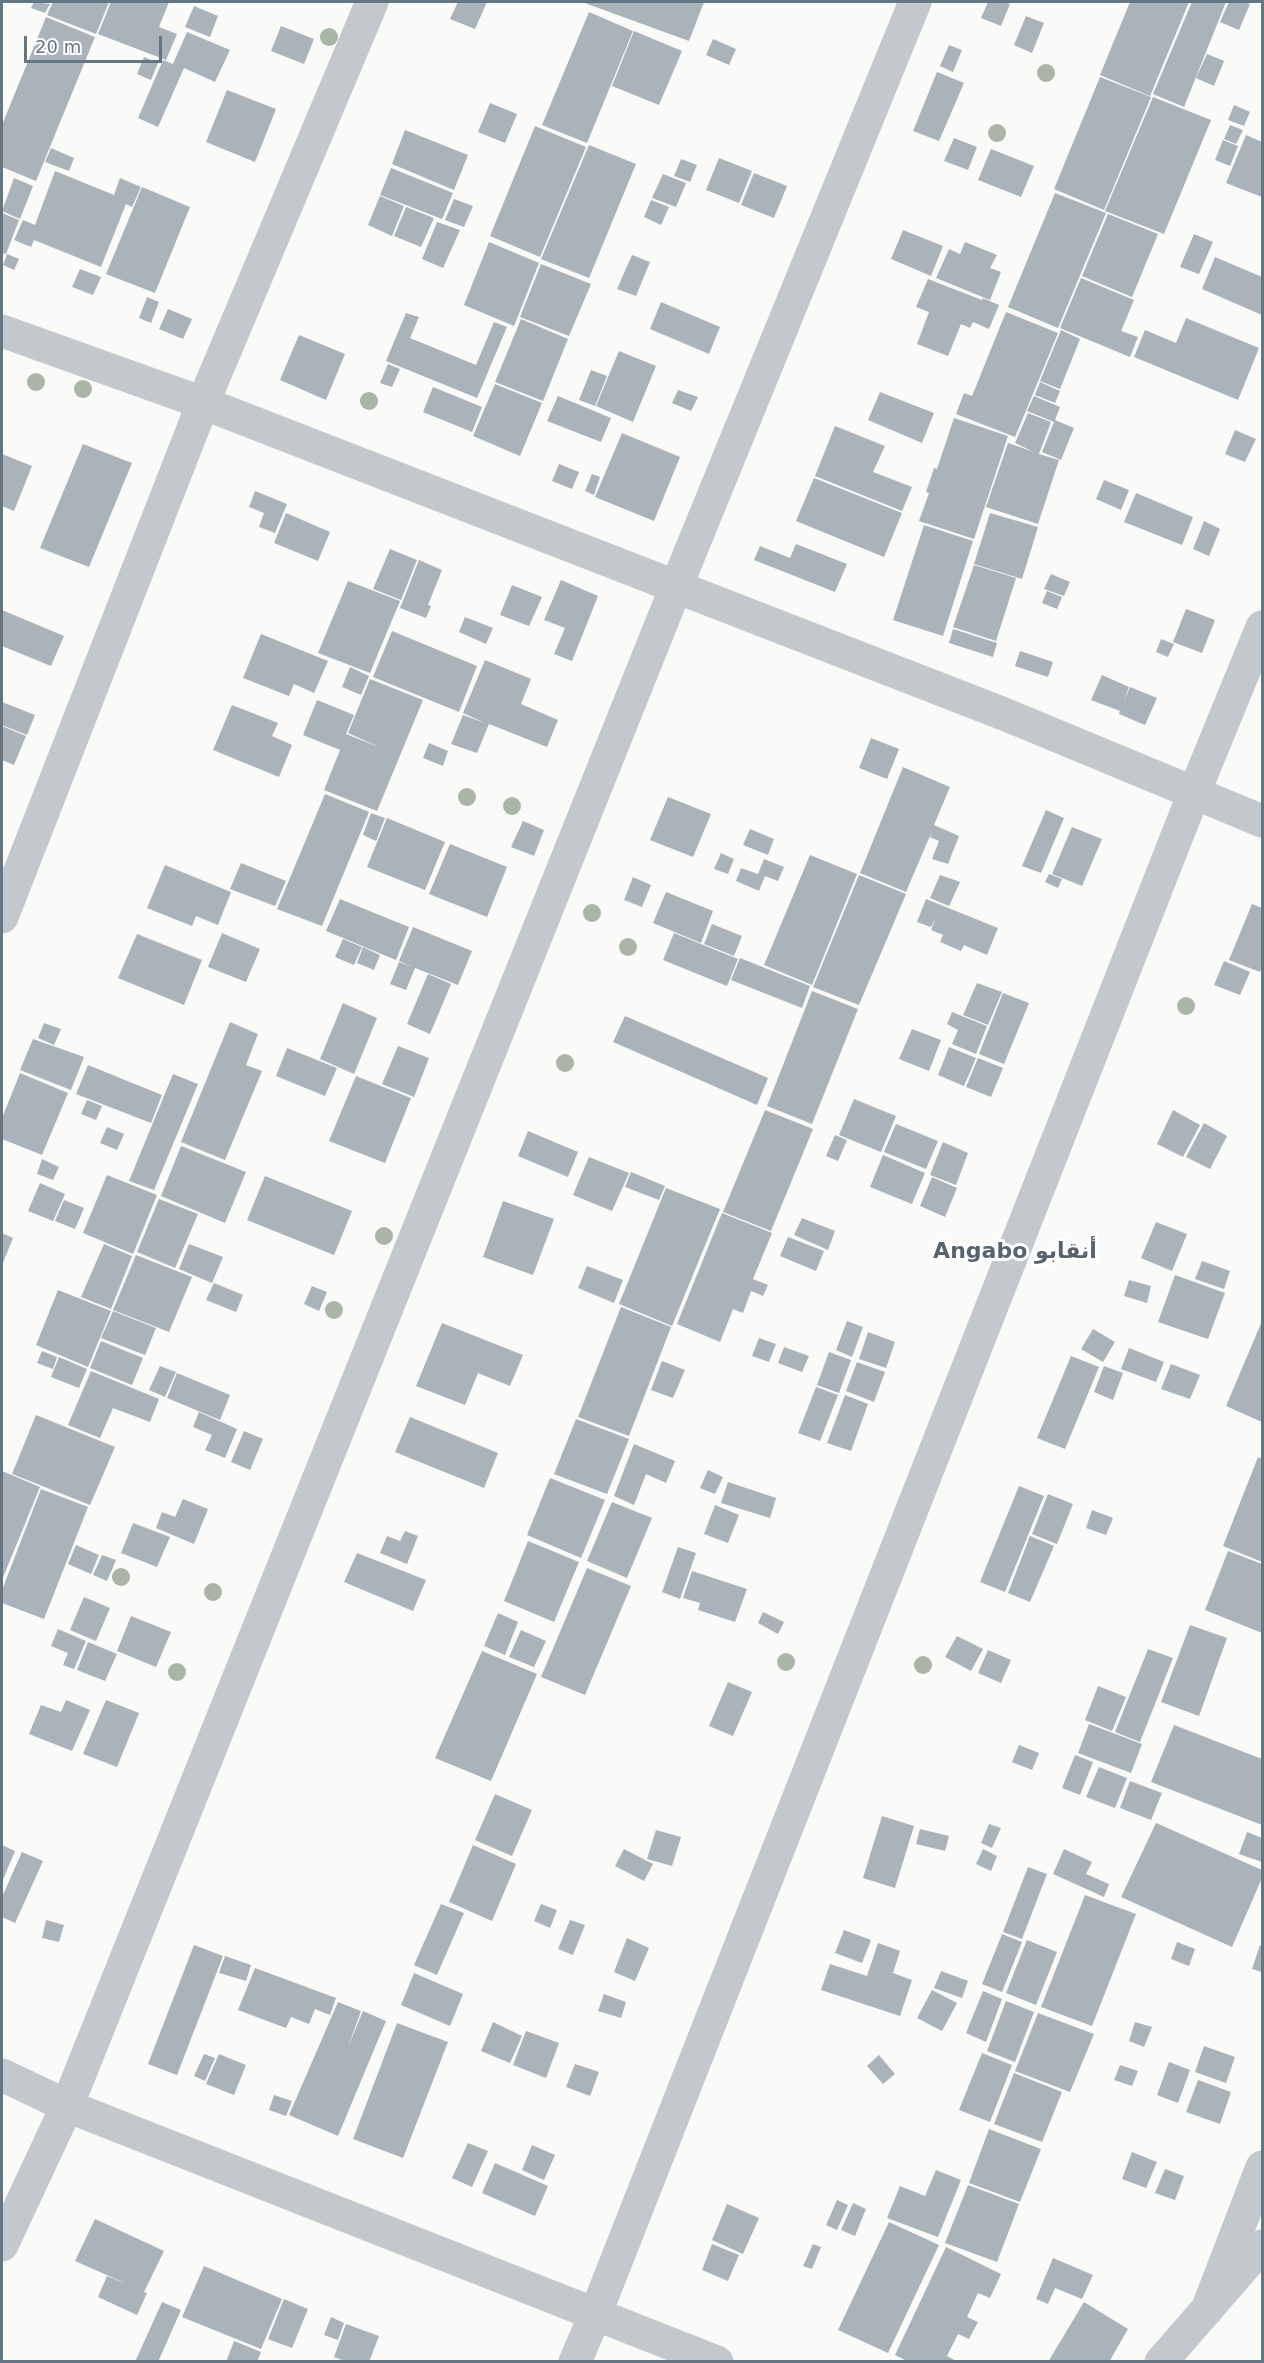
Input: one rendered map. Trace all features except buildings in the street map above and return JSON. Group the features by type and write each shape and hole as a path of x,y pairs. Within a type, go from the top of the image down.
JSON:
{"street":[{"path":"2,917 203,403 372,2"},
{"path":"2,2245 67,2106 676,587 915,2"},
{"path":"2,331 203,403 1004,714 1263,821"},
{"path":"575,2361 1194,793 1263,627"},
{"path":"2,2075 67,2106 717,2361"},
{"path":"1207,2310 1263,2167"},
{"path":"1161,2361 1263,2246"}],"district":[{"name":"Angabo أنقابو","path":"1015,1252"}]}
